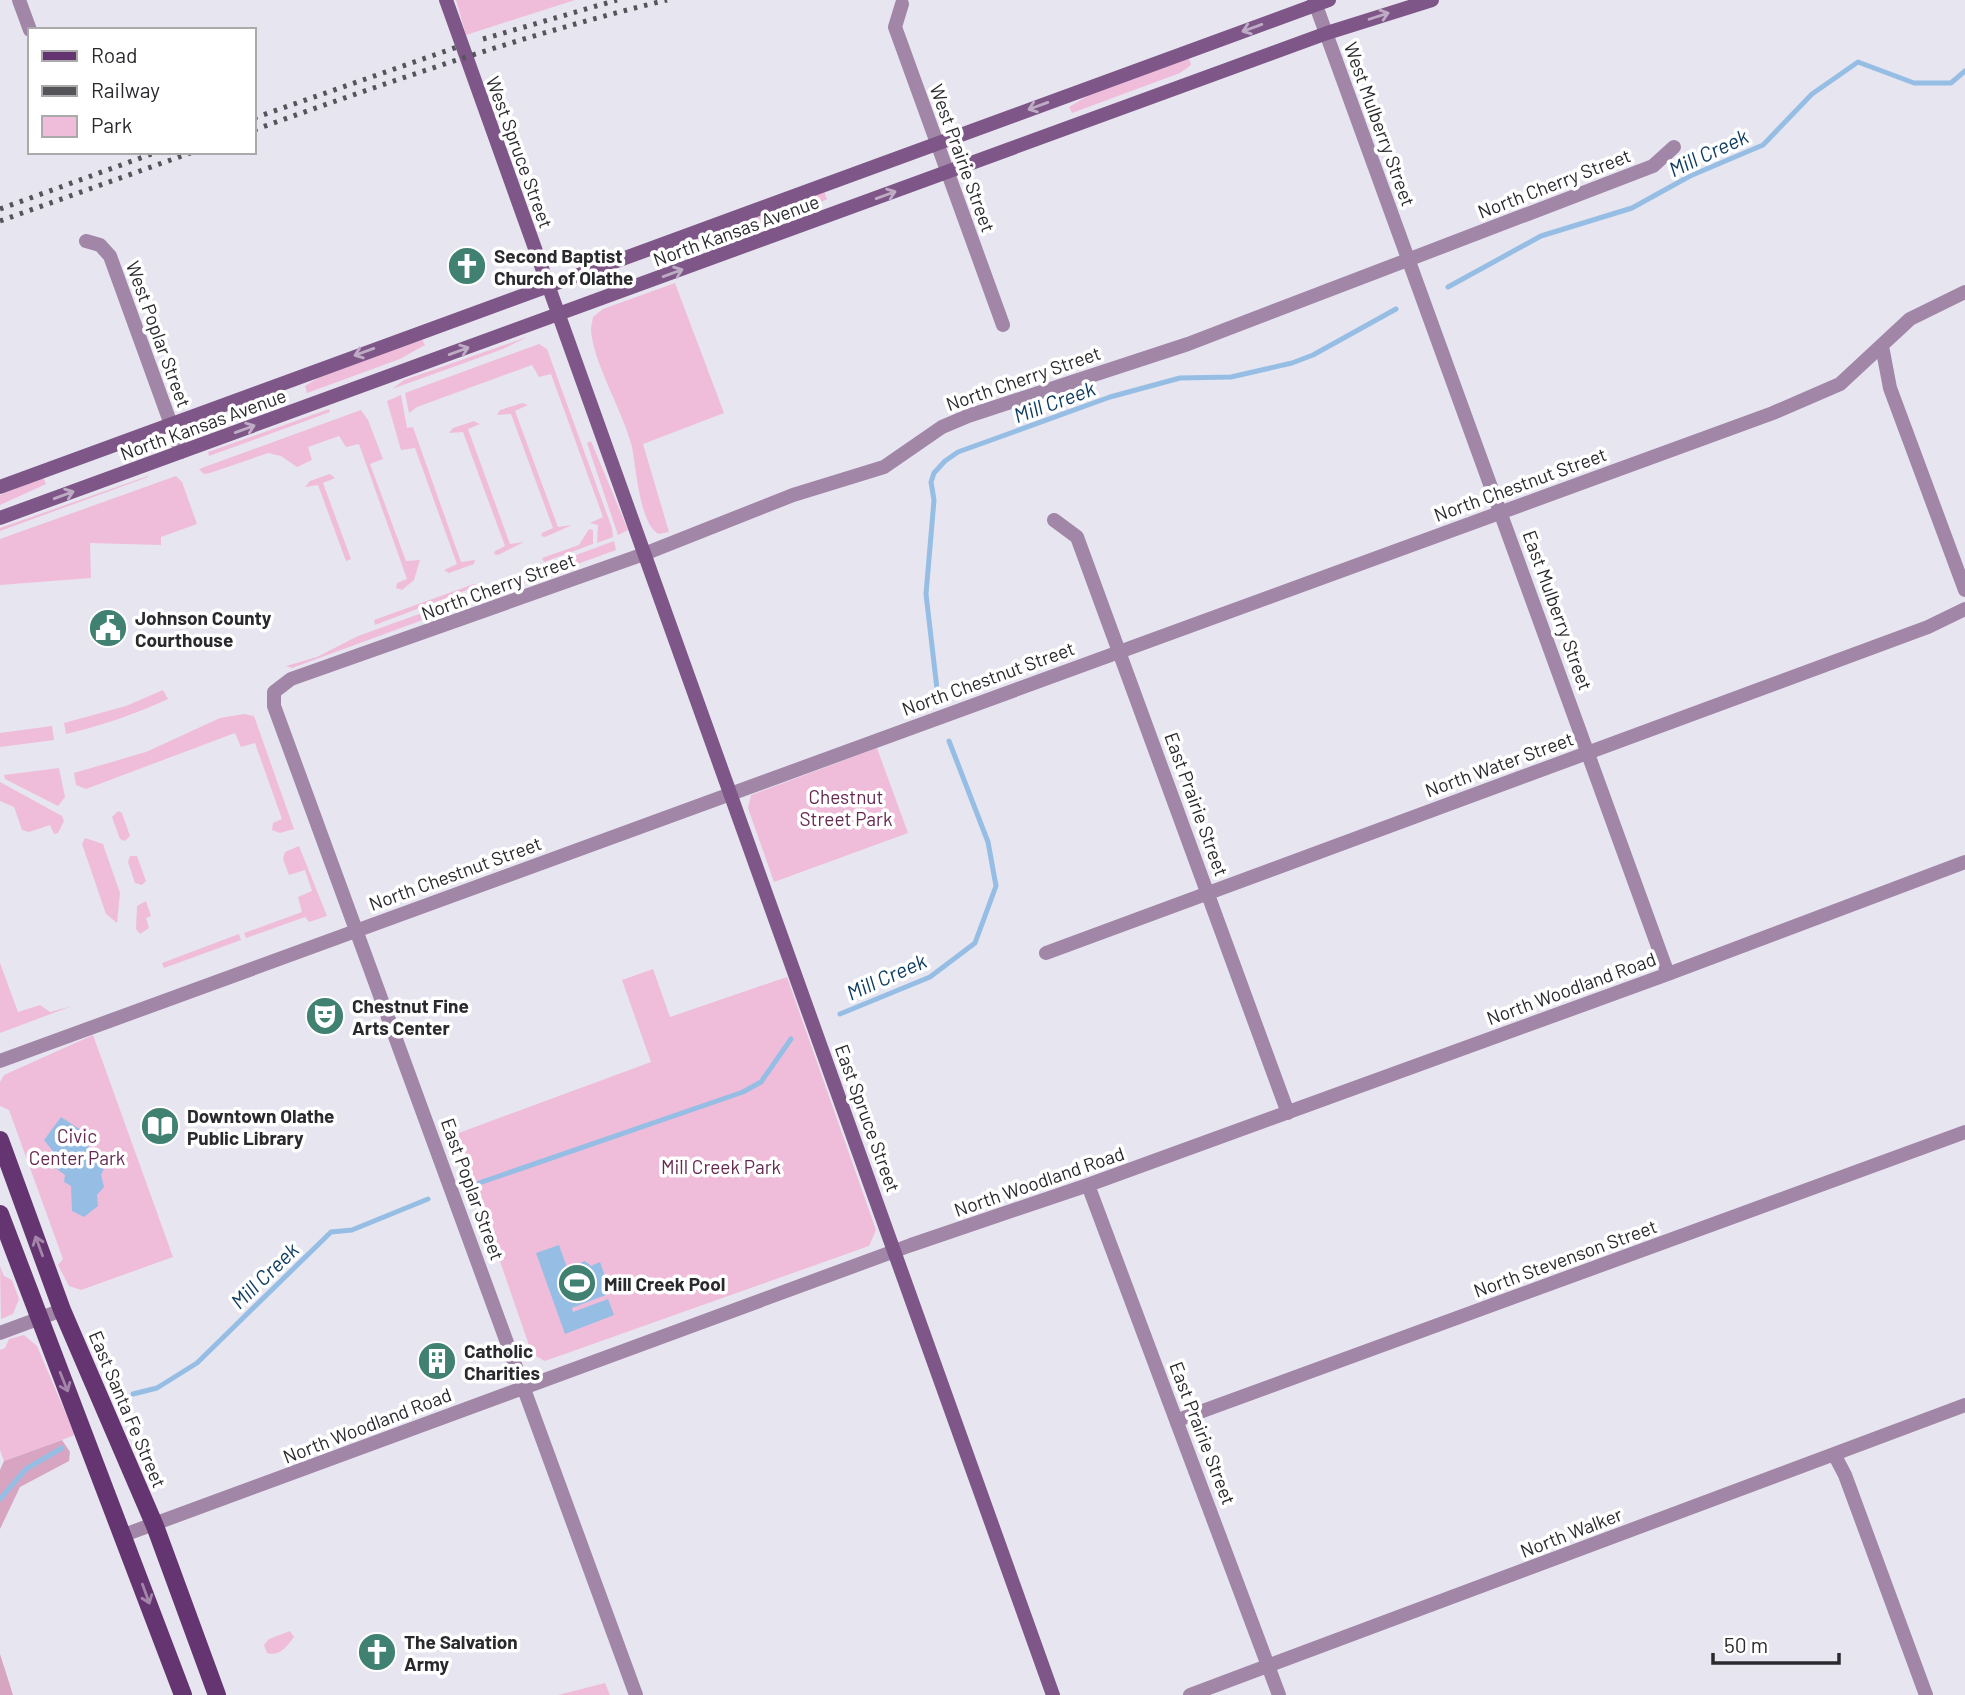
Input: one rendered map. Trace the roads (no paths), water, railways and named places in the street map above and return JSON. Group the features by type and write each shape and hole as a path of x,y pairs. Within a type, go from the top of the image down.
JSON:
{"main road":[{"name":"West Spruce Street","path":"446,0 644,554"},
{"name":"North Kansas Avenue","path":"0,518 1327,33 1432,0"},
{"name":"North Kansas Avenue","path":"0,487 1320,1"},
{"name":"East Spruce Street","path":"644,554 1053,1695"},
{"name":"East Santa Fe Street","path":"0,1140 62,1310 155,1525 217,1695"},
{"path":"0,1214 183,1695"}],"street":[{"path":"19,0 29,28"},
{"name":"West Mulberry Street","path":"1320,1 1327,33 1410,261"},
{"name":"West Prairie Street","path":"902,4 895,27 1003,325"},
{"name":"North Cherry Street","path":"273,698 279,686 291,679 644,554 793,495 884,467 942,427 968,416 1188,344 1410,261 1653,166 1674,147"},
{"name":"West Poplar Street","path":"86,241 100,245 110,256 181,452"},
{"name":"East Mulberry Street","path":"1410,261 1590,752 1668,974"},
{"name":"North Chestnut Street","path":"0,1061 1773,413 1840,384 1910,318 1965,292"},
{"path":"1882,346 1890,388 1965,590"},
{"name":"East Prairie Street","path":"1054,520 1077,537 1287,1113"},
{"name":"North Water Street","path":"1046,953 1928,627 1965,609"},
{"name":"East Poplar Street","path":"273,698 636,1695"},
{"name":"North Woodland Road","path":"124,1535 895,1250 1088,1185 1668,974 1965,862"},
{"name":"North Stevenson Street","path":"1178,1420 1965,1132"},
{"name":"East Prairie Street","path":"1088,1185 1279,1695"},
{"path":"0,1333 62,1310"},
{"name":"North Walker","path":"1190,1695 1965,1405"},
{"path":"1833,1454 1845,1475 1925,1692 1909,1695"}],"water":[{"path":"61,1117 81,1130 83,1141 89,1146 87,1152 104,1169 101,1175 104,1187 97,1195 98,1206 84,1217 72,1211 71,1186 64,1182 65,1175 54,1167 56,1155 44,1140"},
{"name":"Mill Creek Pool","path":"559,1245 569,1273 580,1270 580,1263 585,1261 591,1266 600,1262 611,1293 572,1308 573,1312 608,1299 614,1315 565,1334 536,1253"}],"waterway":[{"name":"Mill Creek","path":"1448,287 1541,236 1632,208 1690,176 1763,145 1812,94 1858,62 1914,83 1951,83 1965,71"},
{"name":"Mill Creek","path":"937,689 926,594 934,500 931,482 934,473 945,461 958,452 1110,397 1180,378 1231,377 1292,363 1313,355 1396,309"},
{"name":"Mill Creek","path":"840,1014 930,977 975,943 996,886 988,842 949,741"},
{"name":"Mill Creek","path":"479,1183 743,1092 761,1082 791,1039"},
{"name":"Mill Creek","path":"133,1394 157,1388 197,1363 331,1232 352,1230 428,1199"},
{"name":"Mill Creek","path":"0,1499 26,1469 62,1448"}],"railway":[{"path":"483,39 617,0"},
{"path":"256,129 510,43 667,0"},
{"path":"256,117 460,46"},
{"path":"0,209 151,154"},
{"path":"0,221 187,154"}],"place":[{"name":"Second Baptist Church of Olathe","path":"467,266"},
{"name":"Johnson County Courthouse","path":"108,628"},
{"name":"Chestnut Fine Arts Center","path":"325,1016"},
{"name":"Downtown Olathe Public Library","path":"160,1126"},
{"name":"Mill Creek Pool","path":"577,1283"},
{"name":"Catholic Charities","path":"437,1361"},
{"name":"The Salvation Army","path":"377,1652"}],"park label":[{"name":"Chestnut Street Park","path":"846,807"},
{"name":"Civic Center Park","path":"77,1146"},
{"name":"Mill Creek Park","path":"721,1166"}]}
